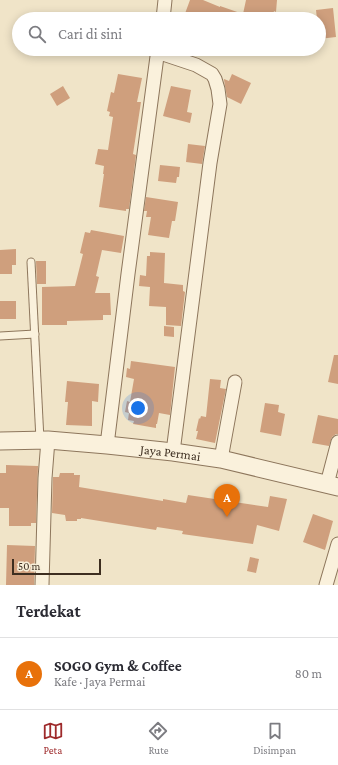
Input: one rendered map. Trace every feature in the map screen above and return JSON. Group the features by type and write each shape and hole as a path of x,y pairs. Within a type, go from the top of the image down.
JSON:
{"street":[{"path":"163,12 165,0"},
{"path":"107,445 157,56"},
{"path":"172,56 196,65 212,74 218,89 220,104 210,163 173,452"},
{"path":"221,459 235,382"},
{"path":"42,585 45,478 44,440"},
{"name":"Jaya Permai","path":"0,442 44,440 173,452 221,459 332,485"},
{"path":"332,485 338,442"},
{"path":"326,585 338,544"}],"lane":[{"path":"31,262 35,334 44,440"},
{"path":"0,336 35,334"}],"building":[{"path":"190,0 203,0 237,12 186,12"},
{"path":"246,0 277,0 276,12 243,12"},
{"path":"333,8 336,37 326,38 326,12 316,12 316,10"},
{"path":"118,74 142,78 137,102 141,102 133,154 136,155 129,209 126,209 126,211 99,207 104,166 95,164 98,149 108,150 113,117 109,116 110,112 107,111 111,92 114,93"},
{"path":"232,74 251,83 241,104 227,97 224,79 229,81"},
{"path":"63,86 70,98 57,106 50,94"},
{"path":"171,86 191,90 187,112 192,113 190,123 163,116"},
{"path":"188,144 205,146 202,164 186,162"},
{"path":"160,165 180,167 179,177 177,177 176,183 158,181"},
{"path":"146,197 178,202 175,221 172,221 169,238 148,235 151,217 146,217 147,211 144,211"},
{"path":"91,230 124,236 121,253 102,250 96,276 99,277 95,293 110,293 111,315 103,315 103,320 67,321 67,325 42,325 42,287 75,286 83,254 80,253 85,232 90,233"},
{"path":"16,249 16,265 12,265 12,274 0,274 0,250"},
{"path":"150,252 165,253 164,283 183,285 183,291 185,292 181,326 166,325 166,307 149,306 150,287 139,286 140,275 146,276 147,256 150,256"},
{"path":"36,261 46,261 46,284 37,284"},
{"path":"0,301 16,301 16,319 0,319"},
{"path":"164,326 174,327 174,337 164,336"},
{"path":"334,355 338,355 338,384 328,382"},
{"path":"131,361 175,367 170,415 159,413 156,428 133,424 134,421 128,420 129,413 125,412 127,401 130,402 134,379 126,377 127,368 130,369"},
{"path":"210,379 221,380 220,388 226,389 215,443 196,439 199,418 200,419 201,416 206,417"},
{"path":"67,381 99,384 98,402 92,401 92,426 66,425 68,402 65,402"},
{"path":"265,403 279,405 278,412 285,414 281,436 260,432"},
{"path":"318,415 338,419 338,434 332,437 329,446 312,443"},
{"path":"6,465 38,466 36,523 31,523 31,526 9,526 9,508 0,508 0,473 6,473"},
{"path":"60,473 74,473 74,475 80,475 79,487 163,501 163,499 186,503 188,495 268,507 270,496 287,499 279,531 257,525 253,544 182,534 183,531 157,527 156,530 81,518 77,519 77,521 66,521 65,515 52,513 53,477 59,477"},
{"path":"313,514 333,521 325,550 303,542"},
{"path":"7,545 35,546 34,585 6,585"},
{"path":"250,557 259,559 256,573 247,571"}],"place":[{"name":"SOGO Gym & Coffee","path":"227,517"}]}
